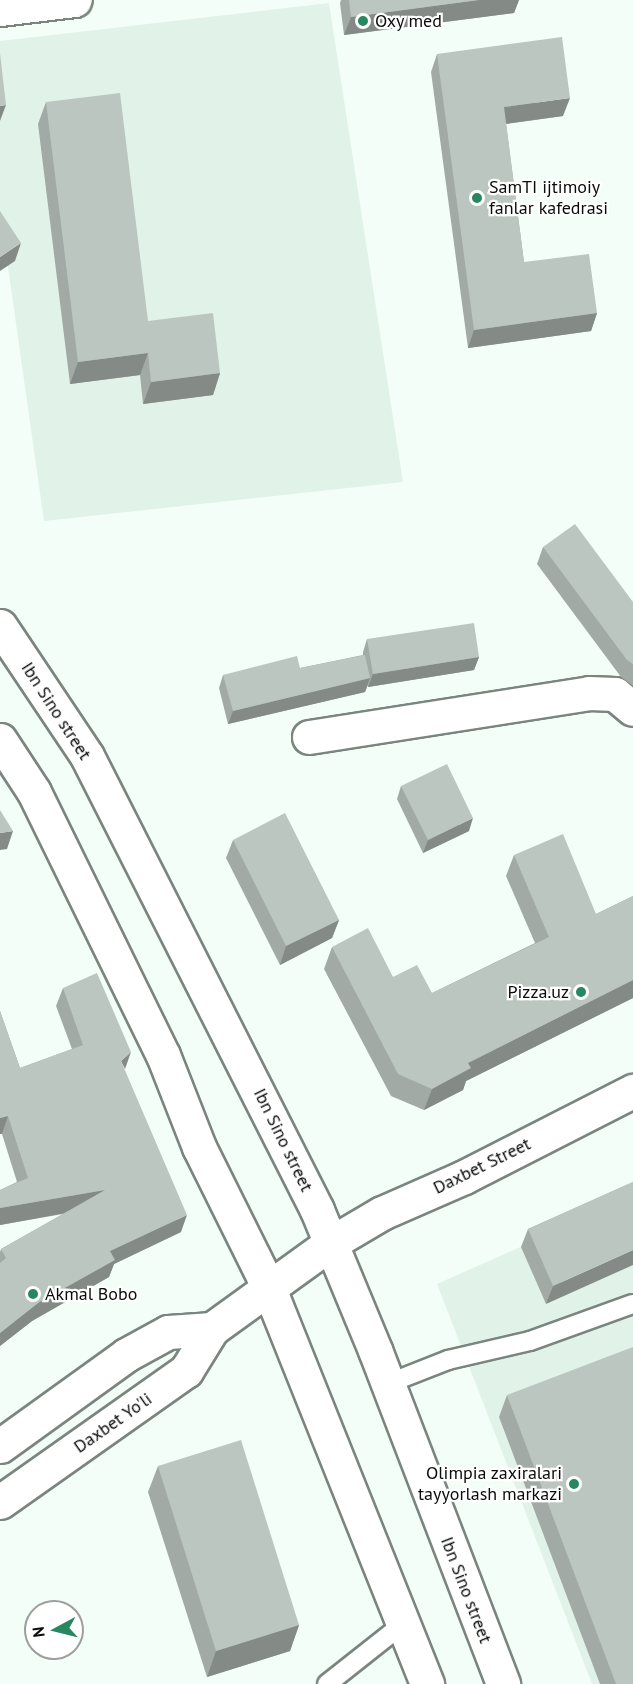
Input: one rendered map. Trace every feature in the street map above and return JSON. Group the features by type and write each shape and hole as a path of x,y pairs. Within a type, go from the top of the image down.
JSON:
{"main road":[{"path":"0,9 74,0"},
{"name":"Ibn Sino street","path":"0,626 87,756 219,1012 332,1242 503,1684"},
{"path":"309,737 589,693 615,694 633,709"},
{"path":"0,740 34,792 163,1055 199,1147 268,1286 427,1684"},
{"name":"Daxbet Street","path":"332,1242 382,1213 464,1177 633,1091"},
{"name":"Daxbet Yo'li","path":"0,1502 186,1371 212,1329 268,1286 332,1242"},
{"path":"0,1446 126,1355 168,1332 212,1329"}],"lane":[{"path":"387,1384 448,1360 530,1341 633,1304"},
{"path":"327,1684 344,1678 403,1624"}],"shaded area":[{"path":"329,3 403,482 44,521 0,211 0,41"},
{"name":"Olimpia zaxiralari tayyorlash markazi","path":"633,1197 633,1684 592,1684 437,1284"}],"building":[{"path":"349,0 479,0 351,17"},
{"name":"SamTI ijtimoiy fanlar kafedrasi","path":"562,37 570,98 504,107 524,262 589,254 597,313 474,330 437,54"},
{"path":"0,53 6,105 0,106"},
{"path":"120,93 148,321 213,313 220,373 151,382 148,353 78,362 46,102"},
{"path":"0,211 21,243 0,257"},
{"path":"575,524 633,602 633,664 627,660 543,547"},
{"path":"474,623 479,657 373,674 367,639"},
{"path":"365,655 370,678 233,711 223,675 297,656 300,668"},
{"path":"447,764 473,818 428,840 401,786"},
{"path":"0,810 13,831 0,833"},
{"path":"285,813 339,920 286,946 233,840"},
{"path":"563,834 596,914 633,896 633,980 468,1063 471,1068 432,1089 398,1074 332,947 368,928 393,977 417,965 432,993 549,937 514,855"},
{"path":"97,973 131,1052 121,1061 187,1215 110,1251 115,1260 38,1303 0,1333 0,1263 6,1258 1,1249 105,1190 0,1208 0,1190 28,1178 8,1116 0,1118 0,1011 20,1068 83,1045 63,988"},
{"path":"633,1182 633,1250 553,1286 528,1229"},
{"path":"633,1347 633,1684 616,1684 507,1395"},
{"path":"241,1440 299,1625 216,1651 158,1466"}],"place":[{"name":"Oxy med","path":"363,21"},
{"name":"SamTI ijtimoiy fanlar kafedrasi","path":"477,198"},
{"name":"Pizza.uz","path":"581,992"},
{"name":"Akmal Bobo","path":"33,1294"},
{"name":"Olimpia zaxiralari tayyorlash markazi","path":"574,1484"}]}
